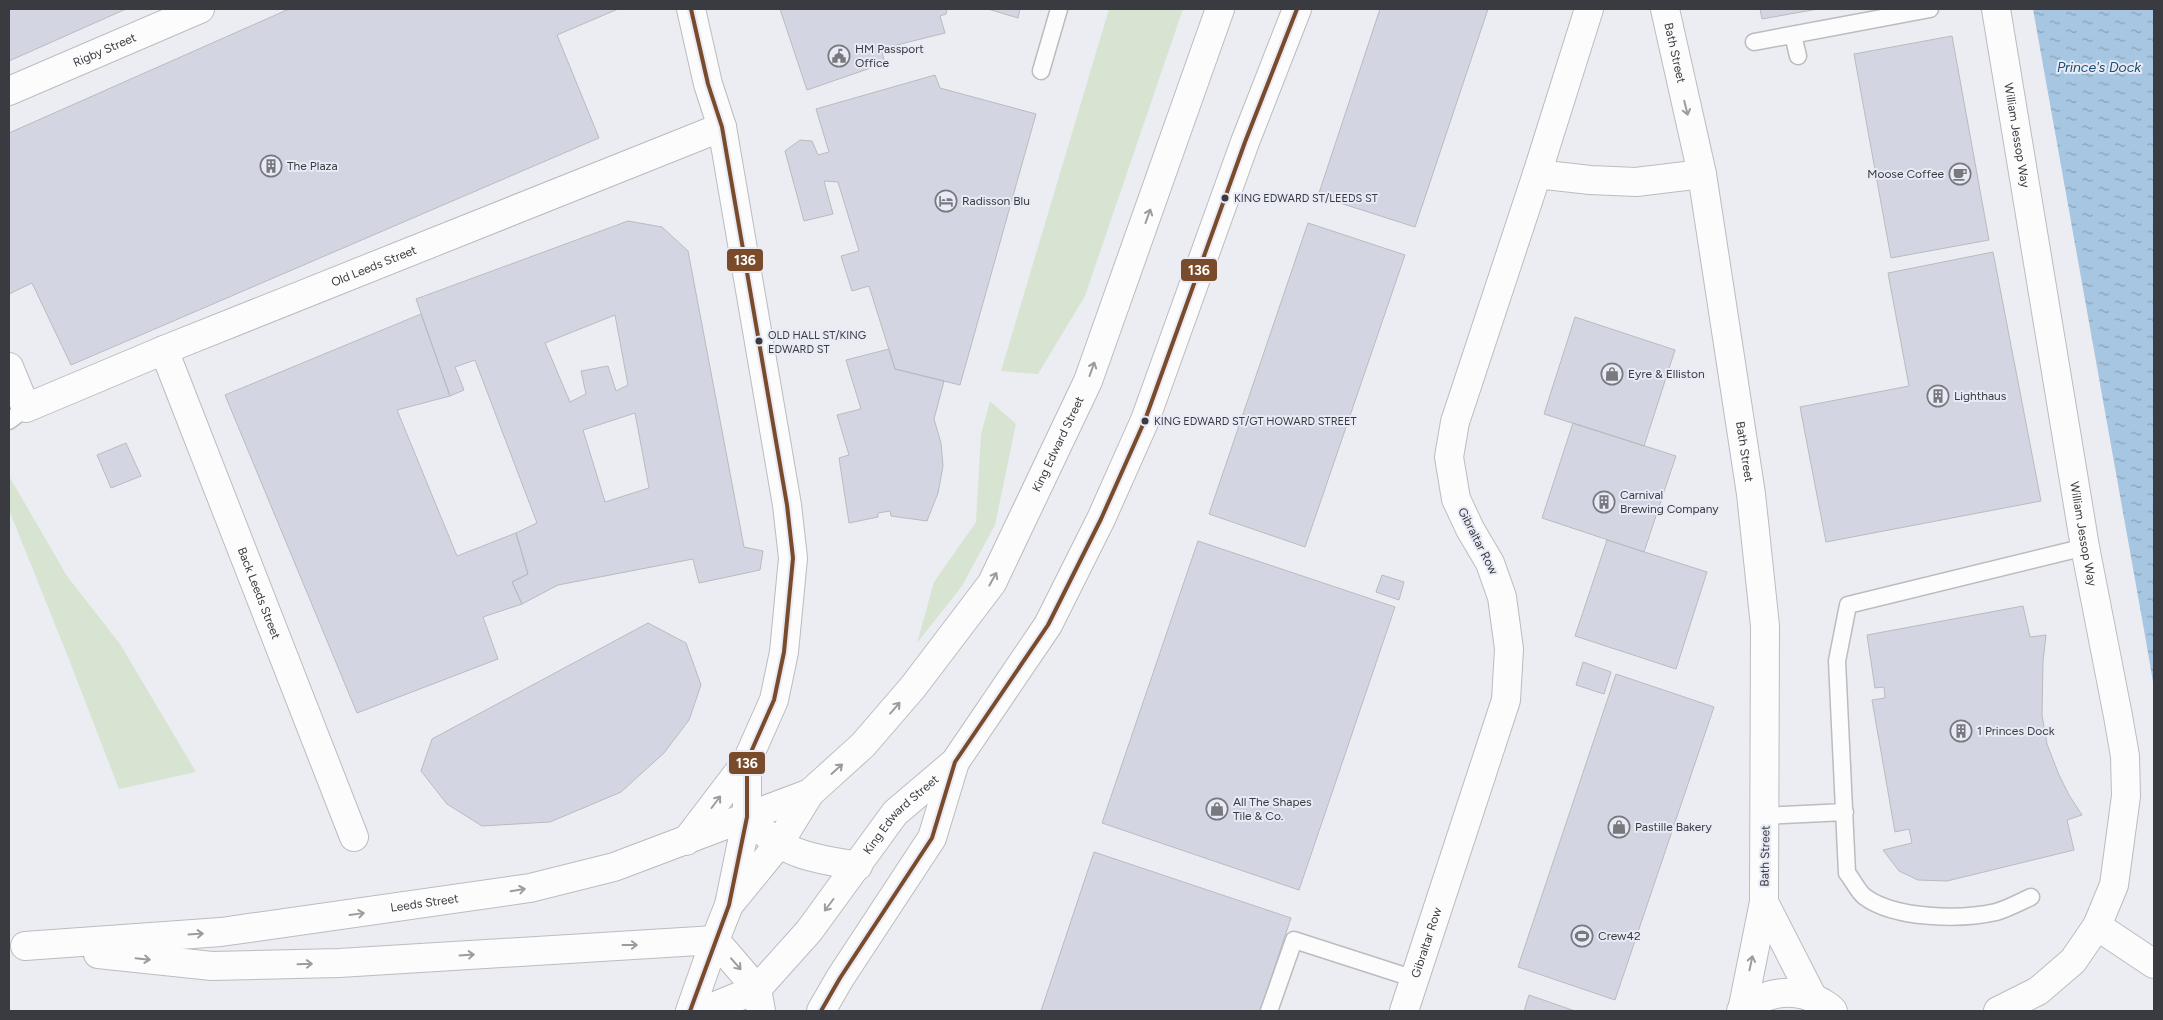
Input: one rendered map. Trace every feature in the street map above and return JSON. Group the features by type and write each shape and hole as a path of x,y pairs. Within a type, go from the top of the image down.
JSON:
{"main road":[{"name":"Rigby Street","path":"9,91 200,9"},
{"path":"686,841 747,761 774,700 784,652 793,558 787,505 722,127 708,84 691,9"},
{"name":"King Edward Street","path":"729,905 778,845 810,792 863,746 913,687 992,583 1088,380 1220,9"},
{"name":"King Edward Street","path":"703,1011 759,1000 896,813 955,762 1048,625 1101,519 1145,420 1246,142 1297,9"},
{"name":"Gibraltar Row","path":"1404,1011 1506,700 1509,675 1509,649 1502,598 1490,563 1470,529 1456,499 1449,457 1455,422 1589,9"},
{"name":"Bath Street","path":"1665,9 1702,174 1751,494 1765,626 1764,902 1741,1011"},
{"name":"William Jessop Way","path":"1996,9 2084,547 2125,756 2126,796 2114,885 2097,926 2066,967 2038,991 1998,1011"},
{"name":"Old Leeds Street","path":"17,415 164,350 722,127"},
{"path":"1537,174 1590,180 1636,182 1702,174"},
{"name":"Back Leeds Street","path":"164,350 354,837"},
{"path":"9,367 17,415"},
{"path":"690,1011 714,940 729,905 747,817 747,761"},
{"path":"821,1011 840,978 932,838 955,762"},
{"name":"Leeds Street","path":"17,945 221,932 530,888 614,867 810,792"},
{"name":"King Edward Street","path":"747,817 778,845 812,858 858,866"},
{"name":"Bath Street","path":"1764,902 1831,1007"},
{"path":"2097,926 2154,964"},
{"path":"714,940 759,1000"},
{"name":"Leeds Street","path":"17,945 212,966 339,963 714,940"},
{"path":"1741,1011 1754,1001 1774,994 1794,992 1831,1007"}],"lane":[{"path":"1041,70 1059,9"},
{"path":"1754,42 1930,9"},
{"path":"1793,35 1798,56"},
{"path":"2031,897 1996,912 1952,916 1918,915 1896,911 1865,897 1847,873 1837,661 1848,605 2084,547"},
{"path":"1765,816 1845,812"},
{"path":"1269,1011 1294,940 1415,979"}],"green space":[{"path":"1109,9 1183,9 1085,296 1038,374 1001,371"},
{"path":"990,401 1016,424 995,525 962,586 917,643 934,582 976,522 981,434"},
{"path":"9,476 67,576 120,644 196,772 119,789 9,510"}],"water":[{"name":"Prince's Dock","path":"2033,9 2154,9 2154,688 2146,641"}],"building":[{"path":"9,9 126,9 9,61"},
{"name":"The Plaza","path":"289,9 618,9 557,35 599,138 71,365 32,283 9,294 9,133"},
{"name":"HM Passport Office","path":"780,9 947,9 946,14 940,16 945,33 881,49 885,63 807,90"},
{"path":"988,9 1020,9 1018,18"},
{"path":"1380,9 1488,9 1415,227 1318,196"},
{"path":"1760,9 1818,9 1762,19"},
{"path":"1952,36 1989,240 1891,258 1854,54"},
{"path":"935,75 940,88 1036,114 960,385 895,369 869,286 852,291 841,256 859,251 838,182 824,181 833,214 804,221 785,151 800,140 812,141 818,155 829,152 816,109"},
{"path":"628,221 662,227 688,251 744,547 763,551 760,570 699,583 693,559 558,585 522,604 512,582 528,574 516,533 537,523 475,360 455,367 464,390 450,396 416,299","holes":["615,315 628,385 616,391 608,366 581,371 586,394 570,402 545,343","635,413 649,488 605,502 583,430"]},
{"path":"1308,223 1405,255 1305,547 1209,514"},
{"name":"Lighthaus","path":"1993,252 2041,501 1826,542 1800,407 1909,386 1888,273"},
{"path":"421,314 450,396 397,410 457,556 516,533 528,574 512,582 522,604 483,617 498,659 357,713 225,395"},
{"name":"Eyre & Elliston","path":"1575,317 1675,350 1644,446 1544,414"},
{"path":"889,349 895,369 944,381 934,419 941,443 943,466 938,493 927,521 891,516 890,511 878,513 878,517 849,523 839,458 849,455 837,415 861,409 846,360"},
{"name":"Carnival Brewing Company","path":"1573,423 1676,456 1644,552 1542,518"},
{"path":"126,443 141,476 111,488 97,455"},
{"path":"1607,540 1707,572 1676,669 1575,636"},
{"path":"1198,541 1395,607 1299,890 1102,823"},
{"path":"1382,575 1404,582 1399,600 1376,592"},
{"name":"1 Princes Dock","path":"2023,606 2030,637 2046,635 2043,661 2042,715 2047,744 2059,775 2082,815 2067,820 2074,850 1947,881 1918,880 1899,871 1883,850 1912,843 1909,829 1895,832 1872,700 1885,698 1884,687 1875,688 1867,635"},
{"path":"648,623 686,643 701,685 689,720 664,753 621,792 550,822 482,826 447,804 421,771 432,739"},
{"path":"1583,662 1611,672 1604,694 1576,685"},
{"path":"1616,674 1714,707 1615,1000 1518,967"},
{"path":"1094,852 1291,918 1260,1011 1041,1011"},
{"path":"1529,995 1575,1011 1524,1011"}],"transit line":[{"name":"136","path":"690,1011 729,905 747,817 747,761 774,700 784,652 793,558 787,505 722,127 708,84 691,9"},
{"name":"136","path":"821,1011 840,978 932,838 955,762 1048,625 1101,519 1145,420 1245,142 1297,9"}],"place":[{"name":"HM Passport Office","path":"839,56"},
{"name":"The Plaza","path":"271,166"},
{"name":"Moose Coffee","path":"1960,174"},
{"name":"KING EDWARD ST/LEEDS ST","path":"1225,198"},
{"name":"Radisson Blu","path":"946,201"},
{"name":"OLD HALL ST/KING EDWARD ST","path":"759,341"},
{"name":"Eyre & Elliston","path":"1612,374"},
{"name":"Lighthaus","path":"1938,396"},
{"name":"KING EDWARD ST/GT HOWARD STREET","path":"1145,421"},
{"name":"Carnival Brewing Company","path":"1604,502"},
{"name":"1 Princes Dock","path":"1961,731"},
{"name":"All The Shapes Tile & Co.","path":"1217,809"},
{"name":"Pastille Bakery","path":"1619,827"},
{"name":"Crew42","path":"1582,936"}]}
